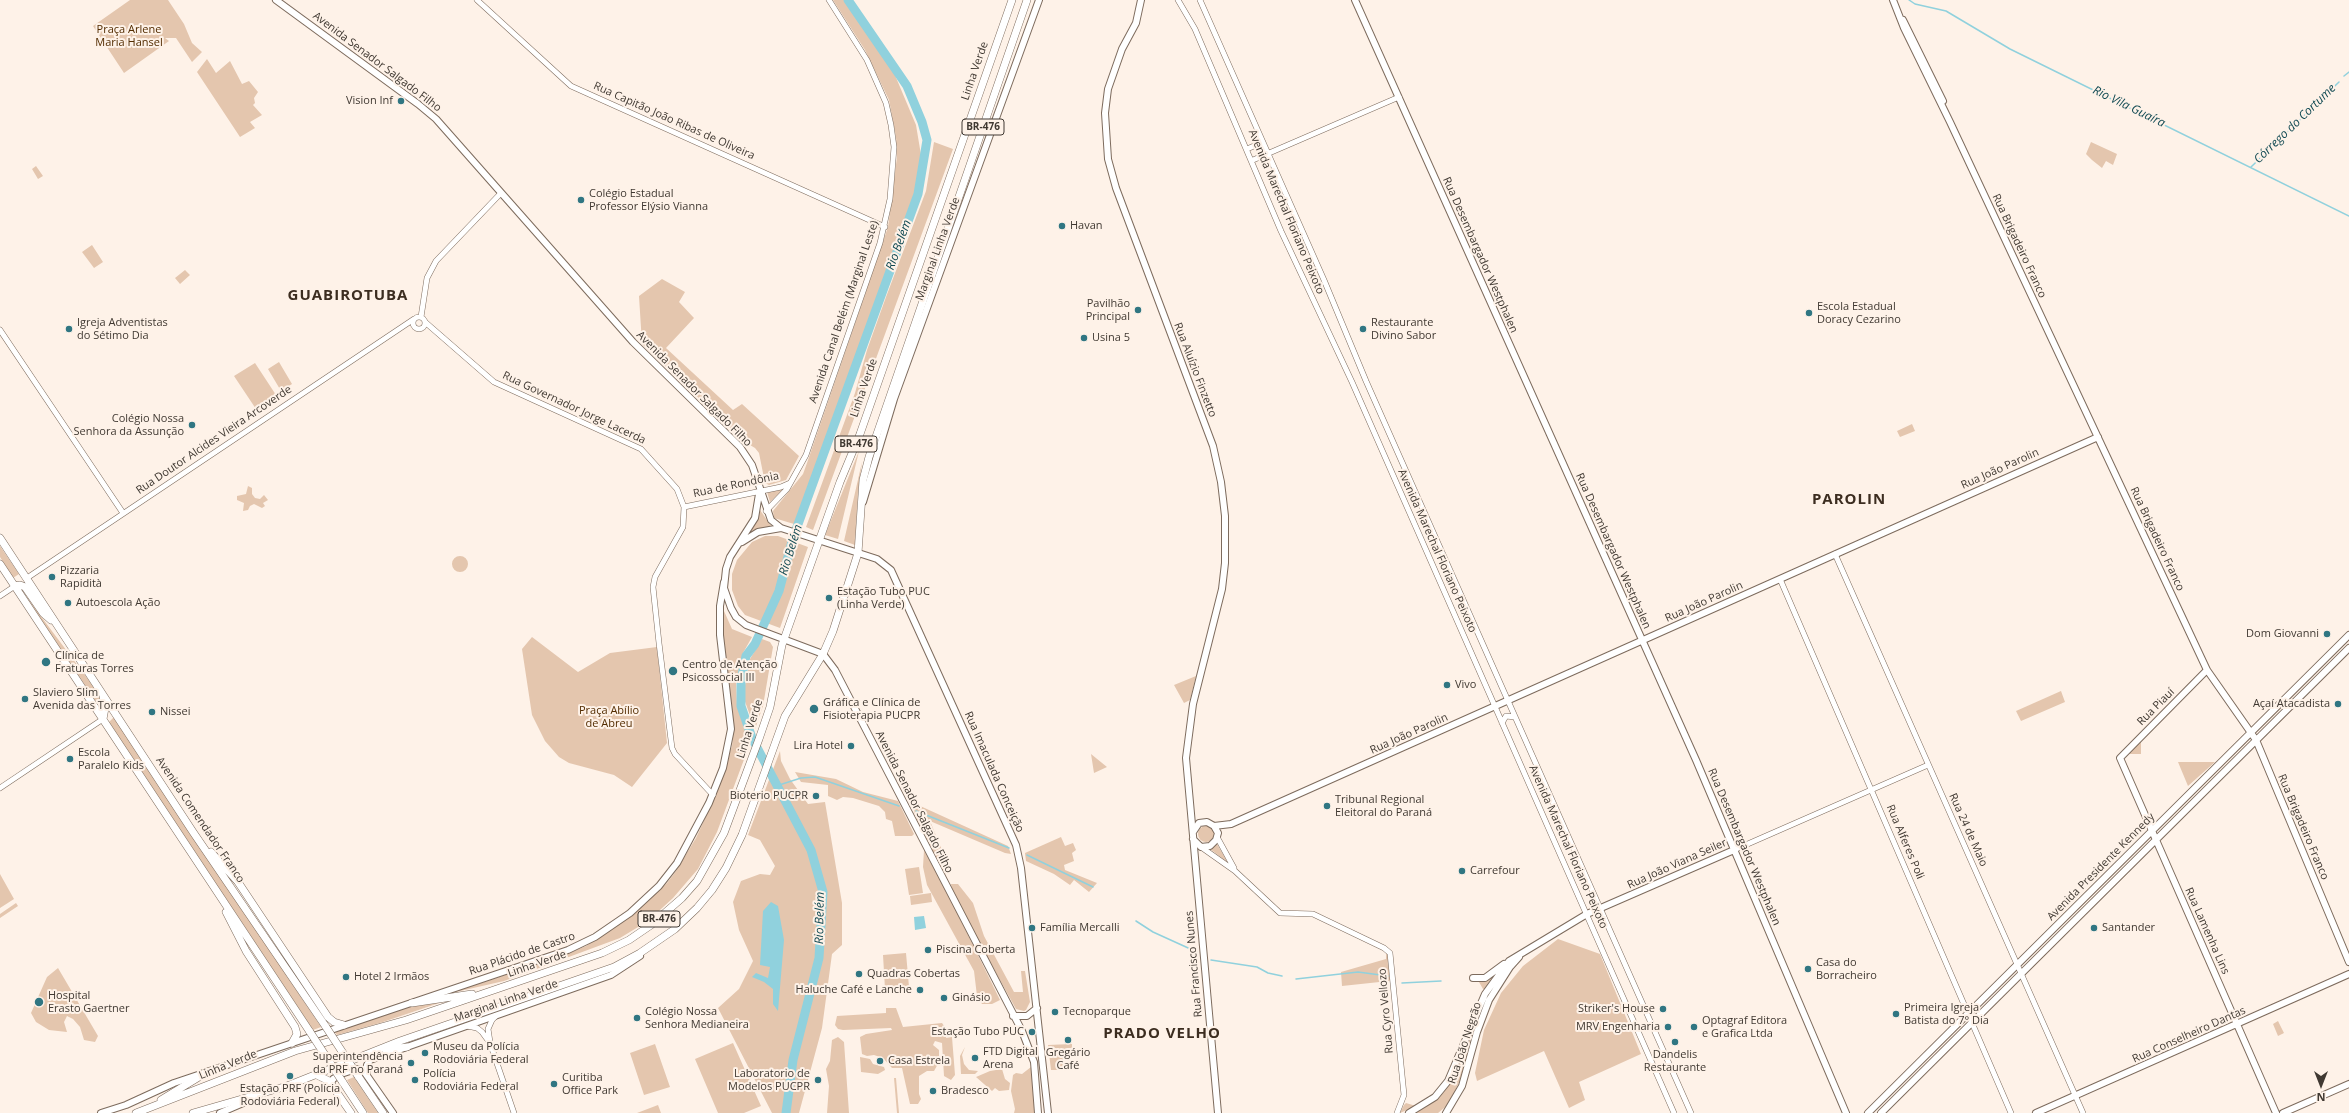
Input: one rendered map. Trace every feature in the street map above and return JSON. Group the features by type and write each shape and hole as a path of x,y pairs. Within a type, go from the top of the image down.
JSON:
{"highway":[{"name":"Linha Verde","path":"136,1113 295,1051 395,1024 611,949 638,934 674,906 697,881 710,861 729,821 760,738 770,707 784,639 815,540 860,434 1012,0"},
{"name":"BR-476","path":"193,1113 261,1095 317,1075 374,1052 604,971 626,961 656,943 688,917 712,890 737,845 788,711 823,654 858,553 864,480 869,457 1027,0"},
{"name":"Avenida Comendador Franco","path":"0,538 194,832 383,1113"},
{"path":"0,564 364,1113"},
{"path":"15,586 20,585 25,587 43,613 58,625"},
{"path":"103,693 105,708 103,719"},
{"path":"194,832 238,882 328,1017 334,1022 344,1025"},
{"path":"215,888 241,943 296,1027 297,1034 292,1043"},
{"path":"412,1003 490,992"},
{"path":"374,1052 407,1047"},
{"path":"144,1110 207,1072"},
{"path":"317,1075 331,1083 351,1113"}],"main road":[{"name":"Avenida Senador Salgado Filho","path":"276,0 428,112 632,342 740,447 752,465 760,491 755,518 728,562 724,582 726,597 734,614 739,620 750,627 823,654 835,670 1013,1016 1034,1062 1038,1113"},
{"name":"Marginal Linha Verde","path":"861,507 894,399 1039,0"},
{"name":"Rua Aluízio Finzetto","path":"1141,0 1136,23 1117,61 1108,89 1105,113 1108,159 1116,188 1213,446 1221,482 1224,516 1225,563 1222,589 1193,704 1186,758"},
{"name":"Rua Desembargador Westphalen","path":"1355,0 1642,640 1734,850 1846,1113"},
{"name":"Rua Brigadeiro Franco","path":"1893,0 1898,12 1908,27 1940,94 1950,122 2207,670 2256,740 2349,962"},
{"name":"Rua João Parolin","path":"1217,837 1232,824 2098,437"},
{"name":"Rua Imaculada Conceição","path":"760,491 766,511 771,520 781,528 877,560 892,570 1016,845 1021,868 1048,1113"},
{"name":"Rua Imaculada Conceição","path":"739,544 758,532 781,528"},
{"name":"Rua Plácido de Castro","path":"344,1025 568,950 588,941 617,923 636,908 671,872 690,841 713,795 728,751 731,729 720,635 720,606 724,582"},
{"name":"Avenida Presidente Kennedy","path":"1868,1113 2349,635"},
{"name":"Avenida Presidente Kennedy","path":"1881,1113 2349,648"},
{"name":"Rua Piauí","path":"2120,758 2207,670"},
{"name":"Rua Francisco Nunes","path":"1186,758 1218,1113"},
{"name":"Rua Lamenha Lins","path":"2120,758 2276,1113"},
{"path":"1207,822 1214,826 1217,837 1210,846 1201,847 1192,836 1199,823 1207,822"},
{"name":"Rua João Parolin","path":"1214,826 1232,824"},
{"name":"Rua João Viana Seiler","path":"1420,1107 1435,1097 1448,1081 1485,994 1509,961 1587,914 1734,850"},
{"path":"2042,940 2045,950"},
{"name":"Marginal Linha Verde","path":"367,1074 367,1065 370,1060 611,975 656,943"},
{"name":"Rua João Viana Seiler","path":"1489,1000 1510,966 1526,951"},
{"path":"1473,978 1485,978 1509,961"},
{"name":"Rua Conselheiro Dantas","path":"2036,1113 2349,974"},
{"name":"Rua João Negrão","path":"1446,1113 1462,1086 1476,1032 1489,1000"},
{"path":"1013,1016 1027,1016 1037,1008"},
{"path":"101,1113 132,1102 166,1086 344,1025"},
{"path":"1941,1040 1947,1048"},
{"path":"331,1083 334,1078 353,1070 361,1069 367,1074 393,1113"},
{"path":"2283,1113 2349,1084"},
{"path":"1888,1092 1895,1099"},
{"path":"220,1113 261,1095"},
{"path":"1409,1113 1420,1107"},
{"path":"1412,1113 1420,1107"}],"street":[{"name":"Rua Capitão João Ribas de Oliveira","path":"477,0 571,86 885,228"},
{"name":"Avenida Canal Belém (Marginal Leste)","path":"766,511 791,482 806,455 885,228 893,158 893,135 889,113 871,67 829,0"},
{"name":"Avenida Marechal Floriano Peixoto","path":"1178,0 1195,29 1247,148 1280,230 1352,382 1674,1113"},
{"name":"Avenida Marechal Floriano Peixoto","path":"1203,1 1262,142 1691,1113"},
{"path":"1252,160 1398,97"},
{"path":"1247,148 1262,142"},
{"path":"421,317 414,319 413,325 417,329 423,327 425,322 421,317 427,278 436,261 501,193"},
{"name":"Rua Doutor Alcides Vieira Arcoverde","path":"27,578 414,319"},
{"name":"Rua Governador Jorge Lacerda","path":"425,322 494,382 641,449 675,486 684,506 683,527 655,577 653,596 672,748 675,754 713,795"},
{"path":"0,330 123,514"},
{"name":"Rua de Rondônia","path":"684,506 760,491 791,482"},
{"name":"Rua 24 de Maio","path":"1835,554 2083,1113"},
{"name":"Rua Alferes Poli","path":"1780,579 2011,1113"},
{"path":"0,596 15,586"},
{"path":"1502,723 1506,716 1515,717"},
{"path":"0,788 103,719"},
{"name":"Rua João Viana Seiler","path":"1734,850 1928,765"},
{"path":"1217,837 1235,871"},
{"path":"1201,847 1235,871"},
{"name":"Rua Cyro Vellozo","path":"1235,871 1280,913 1305,912 1313,914 1384,948 1390,953 1403,1100 1397,1113"},
{"path":"498,1015 490,1024 490,1043 514,1113"},
{"path":"466,1026 477,1028 490,1043"}],"green space":[{"name":"Praça Arlene Maria Hansel","path":"130,0 168,0 184,24 192,43 202,52 192,62 176,38 165,38 169,41 124,73 93,26"},
{"path":"833,0 844,0 892,68 916,125 921,155 915,193 817,467 794,524 774,518 773,511 803,474 807,463 888,227 897,157 896,137 889,100 865,50"},
{"path":"207,59 216,73 230,61 242,84 249,81 258,92 254,98 255,103 253,105 262,115 250,122 255,128 240,137 197,72"},
{"path":"934,142 953,149 813,530 806,527 855,393 867,350 926,191"},
{"path":"2091,142 2117,154 2113,165 2106,161 2102,168 2086,154"},
{"path":"36,166 43,176 38,179 32,169"},
{"path":"92,245 103,262 94,268 82,252"},
{"path":"185,270 190,275 180,284 175,278"},
{"path":"662,279 685,292 679,302 694,318 666,348 733,410 742,404 799,456 786,480 769,485 765,483 759,453 755,448 745,442 642,344 639,296"},
{"path":"279,362 292,384 281,391 268,369"},
{"path":"255,363 276,395 256,409 234,376"},
{"path":"1912,424 1915,431 1900,437 1897,431"},
{"path":"859,451 838,539 825,535"},
{"path":"862,462 858,493 855,545 844,541"},
{"path":"248,486 252,488 252,494 255,498 260,499 264,495 268,500 263,503 265,506 262,508 254,504 250,506 248,510 243,511 244,503 237,500 237,496 246,494"},
{"path":"784,489 770,502 767,492"},
{"path":"760,510 771,526 750,533 749,532"},
{"path":"765,536 778,536 808,547 780,628 745,615 738,606 732,590 732,574 737,560 752,542"},
{"path":"0,546 19,574 13,578 0,557"},
{"path":"457,556 463,556 468,561 466,570 463,572 457,572 452,567 452,561"},
{"path":"22,591 99,694 100,701 97,703"},
{"path":"724,611 732,629 752,637 743,653 736,681 737,705 752,738 717,832 698,869 673,898 648,921 620,938 504,981 447,994 555,959 586,946 635,913 667,883 676,871 696,838 715,797 732,746 734,728 724,651"},
{"name":"Praça Abílio de Abreu","path":"532,637 578,672 610,653 657,647 667,743 632,787 614,775 569,763 559,757 545,741 532,715 522,649"},
{"path":"762,639 770,642 773,647 763,706 755,729 743,696 750,659"},
{"path":"1196,676 1190,700 1184,703 1174,685"},
{"path":"2061,691 2065,702 2021,721 2016,711"},
{"path":"114,717 321,1027 313,1030 109,722"},
{"path":"2141,741 2141,754 2126,754"},
{"path":"780,751 781,761 790,779 808,804 825,802 842,903 842,945 832,954 822,1028 799,1113 772,1113 718,1008 739,989 753,961 739,930 733,902 741,881 760,874 770,875 775,866 760,840 748,835"},
{"path":"1091,754 1107,767 1094,773"},
{"path":"2178,762 2215,762 2188,786"},
{"path":"795,772 836,779 863,792 898,801 914,834 912,836 895,836 892,821 886,819 885,812 879,806 853,798 843,797 837,800 828,796 828,785 801,782"},
{"path":"918,805 1008,846 1011,854 1005,853 930,821 949,867 950,873 944,874 915,816 914,808"},
{"path":"1206,826 1212,828 1214,834 1212,840 1206,842 1200,840 1198,834 1200,828"},
{"path":"1061,837 1065,846 1073,843 1076,850 1072,853 1074,861 1064,865 1065,870 1097,883 1089,892 1074,880 1070,885 1054,874 1026,861 1025,853"},
{"path":"1217,844 1228,863 1209,848"},
{"path":"924,850 949,896 1000,1000 992,1004 982,1004 977,996 974,971 927,885 923,867"},
{"path":"919,867 923,893 909,895 905,869"},
{"path":"0,874 14,899 0,908"},
{"path":"951,884 958,884 973,903 984,936 1014,992 1023,992 1021,971 1025,971 1030,1002 1026,1010 1016,1009 974,933 952,890"},
{"path":"931,893 932,902 911,905 910,896"},
{"path":"16,903 18,906 0,918 0,914"},
{"path":"1558,939 1600,954 1641,1054 1579,1082 1585,1100 1569,1108 1544,1051 1477,1081 1475,1073 1484,1030 1501,993 1523,966"},
{"path":"1386,952 1389,955 1392,978 1389,981 1342,986 1341,972 1386,959"},
{"path":"906,953 909,987 885,989 883,955"},
{"path":"58,968 98,1036 95,1042 84,1040 80,1027 73,1019 67,1016 64,1022 67,1032 49,1030 36,1022 31,1013 47,977"},
{"path":"1499,970 1485,989 1483,989 1479,982"},
{"path":"451,999 380,1023 337,1035 334,1031 407,1006"},
{"path":"886,1008 896,1008 903,1027 942,1023 947,1030 946,1038 952,1037 955,1075 951,1080 944,1076 942,1043 935,1041 933,1045 939,1050 939,1062 934,1071 927,1071 919,1076 919,1094 921,1099 918,1104 910,1104 902,1068 892,1068 883,1058 874,1055 867,1056 862,1054 860,1037 866,1034 892,1030 891,1028 843,1030 838,1029 835,1025 837,1016 886,1013"},
{"path":"1476,1018 1460,1080 1449,1104 1438,1113 1416,1113 1439,1098 1451,1083"},
{"path":"2278,1021 2284,1033 2278,1036 2273,1024"},
{"path":"838,1037 844,1042 849,1113 827,1113 829,1086 826,1069 830,1061 832,1040"},
{"path":"733,1043 761,1106 744,1113 718,1113 695,1059"},
{"path":"655,1044 670,1087 644,1095 630,1053"},
{"path":"1072,1044 1072,1048 1062,1050 1064,1070 1051,1070 1048,1045"},
{"path":"965,1047 962,1055 964,1064 969,1070 978,1071 975,1074 961,1074 960,1056"},
{"path":"860,1057 870,1059 873,1064 884,1067 885,1070 878,1074 861,1072"},
{"path":"1031,1067 1035,1113 1014,1113 1015,1109 1011,1091 1013,1075 1016,1073 1022,1074"},
{"path":"1002,1069 1005,1079 1010,1083 1009,1090 999,1091 995,1088 992,1091 976,1077 990,1071"},
{"path":"354,1077 378,1113 368,1113 347,1080"},
{"path":"894,1078 896,1078 899,1113 897,1113"},
{"path":"1406,1103 1416,1106 1400,1113 1404,1105"},
{"path":"658,1105 661,1113 637,1113"}],"water":[{"path":"771,902 778,906 784,940 778,1011 773,1004 773,989 764,982 752,977 756,973 768,978 770,967 760,965 763,911"},
{"path":"924,916 926,928 915,930 914,917"}],"waterway":[{"name":"Rio Belém","path":"786,1113 793,1060 819,958 823,892 811,850 752,738 741,706 741,680 746,656 755,644 779,591 793,538 918,194 927,140 922,122 907,86 848,0"},
{"name":"Rio Vila Guaíra","path":"1909,0 1915,4 1946,11 2010,49 2349,216"},
{"name":"Córrego do Cortume","path":"2344,76 2349,72"},
{"name":"Córrego do Cortume","path":"2251,167 2339,82"},
{"path":"776,786 801,778 815,777 899,806"},
{"path":"916,811 1009,848"},
{"path":"1027,855 1093,887"},
{"path":"1136,921 1153,932 1197,952"},
{"path":"1211,960 1257,967 1268,973 1282,976"},
{"path":"1296,979 1358,972 1388,976"},
{"path":"1402,983 1441,981"}],"place":[{"name":"Vision Inf","path":"401,101"},
{"name":"Colégio Estadual Professor Elýsio Vianna","path":"581,200"},
{"name":"Havan","path":"1062,226"},
{"name":"Pavilhão Principal","path":"1138,310"},
{"name":"Escola Estadual Doracy Cezarino","path":"1809,313"},
{"name":"Igreja Adventistas do Sétimo Dia","path":"69,329"},
{"name":"Restaurante Divino Sabor","path":"1363,329"},
{"name":"Usina 5","path":"1084,338"},
{"name":"Colégio Nossa Senhora da Assunção","path":"192,425"},
{"name":"Pizzaria Rapidità","path":"52,577"},
{"name":"Estação Tubo PUC (Linha Verde)","path":"829,598"},
{"name":"Autoescola Ação","path":"68,603"},
{"name":"Dom Giovanni","path":"2327,634"},
{"name":"Clínica de Fraturas Torres","path":"46,662"},
{"name":"Centro de Atenção Psicossocial III","path":"673,671"},
{"name":"Vivo","path":"1447,685"},
{"name":"Slaviero Slim Avenida das Torres","path":"25,699"},
{"name":"Açaí Atacadista","path":"2338,704"},
{"name":"Gráfica e Clínica de Fisioterapia PUCPR","path":"814,709"},
{"name":"Nissei","path":"152,712"},
{"name":"Lira Hotel","path":"851,746"},
{"name":"Escola Paralelo Kids","path":"70,759"},
{"name":"Bioterio PUCPR","path":"816,796"},
{"name":"Tribunal Regional Eleitoral do Paraná","path":"1327,806"},
{"name":"Carrefour","path":"1462,871"},
{"name":"Família Mercalli","path":"1032,928"},
{"name":"Santander","path":"2094,928"},
{"name":"Piscina Coberta","path":"928,950"},
{"name":"Casa do Borracheiro","path":"1808,969"},
{"name":"Quadras Cobertas","path":"859,974"},
{"name":"Hotel 2 Irmãos","path":"346,977"},
{"name":"Haluche Café e Lanche","path":"920,990"},
{"name":"Ginásio","path":"944,998"},
{"name":"Hospital Erasto Gaertner","path":"39,1002"},
{"name":"Striker's House","path":"1663,1009"},
{"name":"Tecnoparque","path":"1055,1012"},
{"name":"Primeira Igreja Batista do 7° Dia","path":"1896,1014"},
{"name":"Colégio Nossa Senhora Medianeira","path":"637,1018"},
{"name":"MRV Engenharia","path":"1668,1027"},
{"name":"Optagraf Editora e Grafica Ltda","path":"1694,1027"},
{"name":"Estação Tubo PUC","path":"1032,1032"},
{"name":"Gregário Café","path":"1068,1040"},
{"name":"Dandelis Restaurante","path":"1675,1042"},
{"name":"Museu da Polícia Rodoviária Federal","path":"425,1053"},
{"name":"FTD Digital Arena","path":"975,1058"},
{"name":"Casa Estrela","path":"880,1061"},
{"name":"Superintendência da PRF no Paraná","path":"411,1063"},
{"name":"Estação PRF (Polícia Rodoviária Federal)","path":"290,1076"},
{"name":"Polícia Rodoviária Federal","path":"415,1080"},
{"name":"Laboratorio de Modelos PUCPR","path":"818,1080"},
{"name":"Curitiba Office Park","path":"554,1084"},
{"name":"Bradesco","path":"933,1091"}],"district":[{"name":"GUABIROTUBA","path":"348,296"},
{"name":"PAROLIN","path":"1849,500"},
{"name":"PRADO VELHO","path":"1162,1034"}]}
